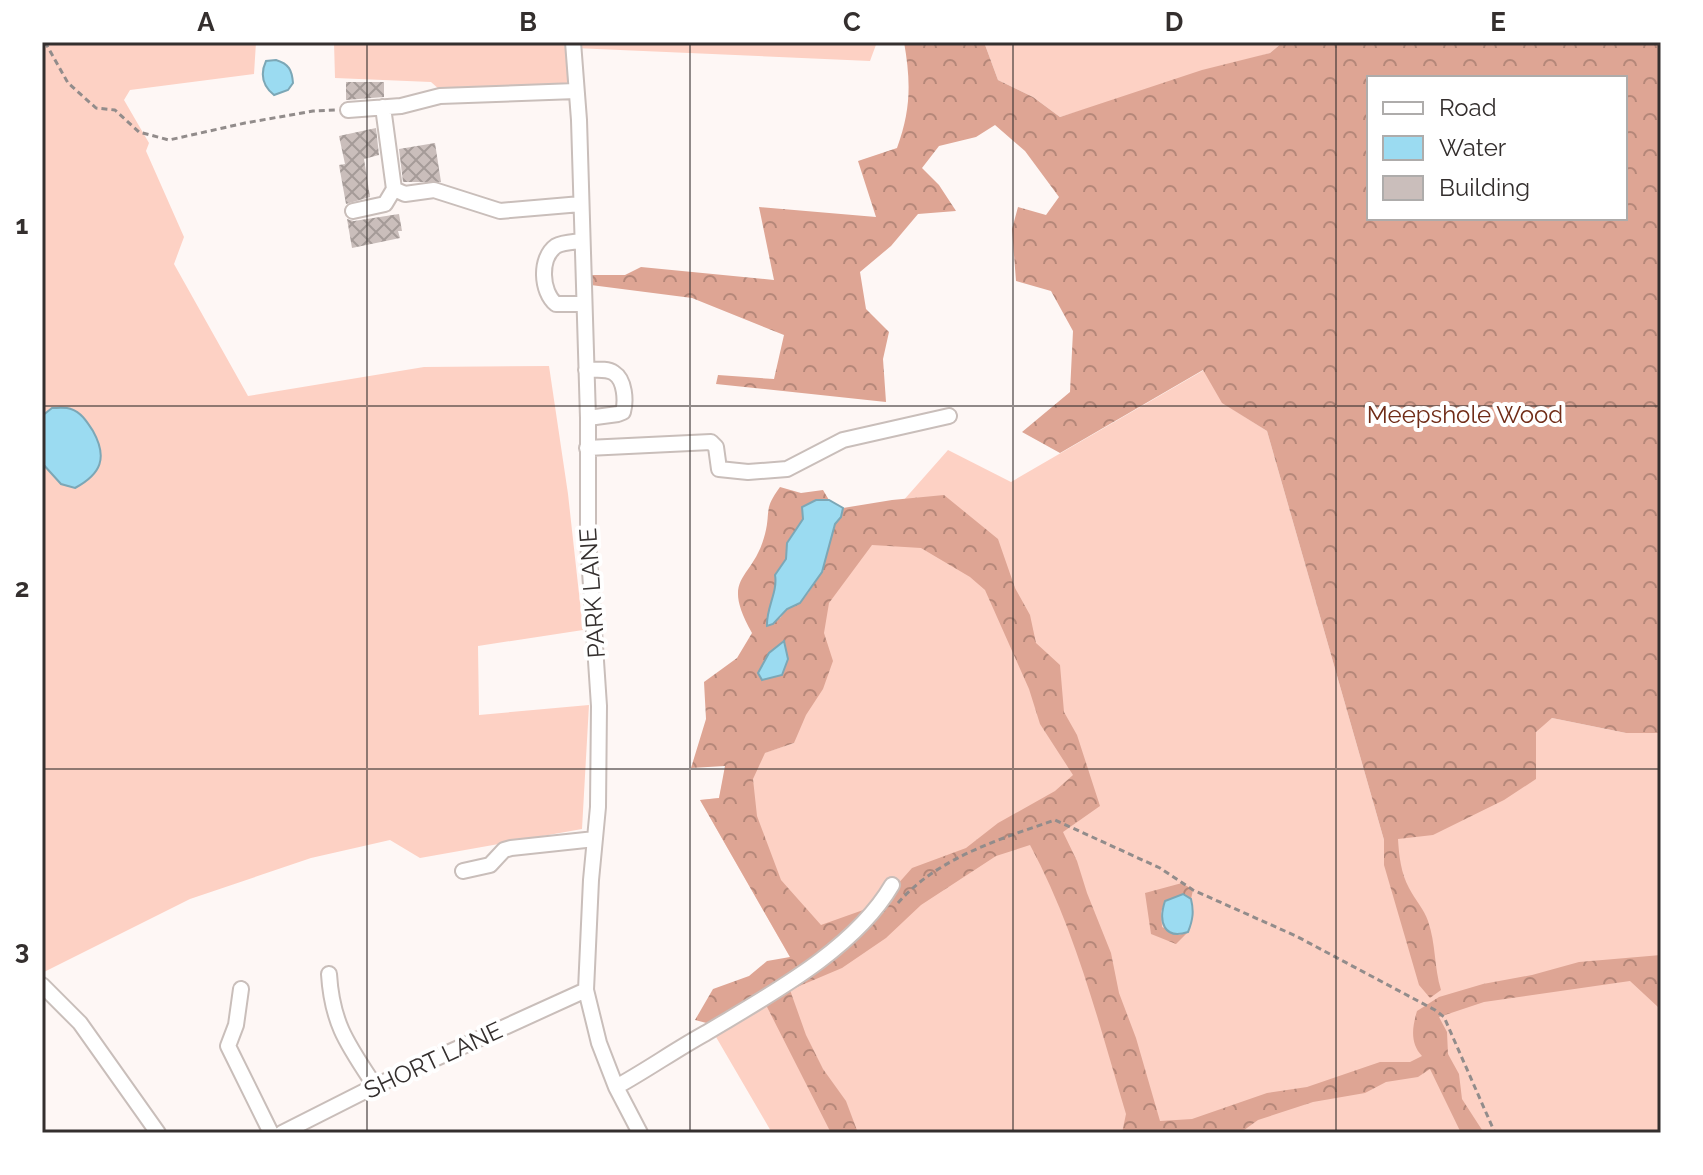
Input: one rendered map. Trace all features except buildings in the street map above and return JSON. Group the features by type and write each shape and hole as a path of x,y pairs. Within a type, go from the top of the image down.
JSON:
{"street":[{"name":"PARK LANE","path":"573,42 588,418 588,541 600,763 586,990 599,1043 616,1087 640,1133"},
{"path":"348,110 401,106 440,96 576,91"},
{"path":"353,211 385,204 394,189 383,107"},
{"path":"394,189 405,194 434,190 500,211 581,204"},
{"path":"581,241 561,244 552,250 545,267 544,282 548,297 556,304 584,304"},
{"path":"586,370 616,374 624,402 623,412 588,418"},
{"path":"587,448 711,442 716,447 719,469 774,472 802,463 843,440 949,416"},
{"path":"463,871 490,865 504,850 511,848 595,839"},
{"path":"616,1087 731,1019 817,962 868,920 892,885"},
{"path":"329,974 330,997 341,1034 375,1086"},
{"path":"42,985 80,1023 158,1133"},
{"path":"241,989 236,1025 228,1046 271,1133"},
{"name":"SHORT LANE","path":"282,1133 375,1086 586,990"}],"path":[{"path":"45,42 68,83 96,108 115,110 139,132 169,140 313,111 348,110"},
{"path":"891,911 933,871 996,841 1055,820 1160,868 1193,890 1296,936 1435,1010 1444,1017 1495,1133"}],"shaded area":[{"path":"42,42 256,42 254,74 130,90 124,100 149,143 146,151 184,237 174,264 248,396 424,367 549,366 568,494 583,630 478,646 479,715 589,705 582,829 420,858 390,840 311,858 190,899 42,973"},
{"path":"334,42 877,42 870,61 574,48 569,83 440,90 431,82 335,78"},
{"path":"984,42 1283,42 1270,53 1060,117 1033,97 998,80"},
{"path":"1204,370 1223,403 1267,431 1384,840 1552,718 1626,733 1661,733 1661,1133 772,1133 702,1013 790,957 700,800 719,798 726,766 794,743 810,621 849,562 948,450 1011,482"}],"green space":[{"name":"Meepshole Wood","path":"904,42 984,42 998,80 1033,97 1060,117 1202,70 1270,53 1283,42 1661,42 1661,733 1626,733 1552,718 1536,732 1536,779 1504,800 1433,835 1398,839 1404,876 1426,917 1432,938 1441,990 1430,998 1419,985 1384,865 1384,840 1267,431 1222,403 1203,370 1060,453 1022,432 1070,392 1073,331 1051,291 1016,281 1012,229 1018,207 1046,215 1059,197 1025,151 995,125 976,137 939,146 922,168 939,185 956,211 918,214 891,246 860,272 866,309 889,332 883,359 886,402 716,384 718,375 774,379 784,335 692,298 583,284 583,275 625,275 641,267 774,280 759,207 876,217 858,161 897,148 907,108 909,83"},
{"path":"780,487 801,493 823,490 829,500 816,500 787,543 786,559 775,574 767,621 780,618 808,593 822,572 835,524 843,508 944,495 998,539 1015,588 1030,615 1036,643 1060,665 1064,712 1077,735 1100,806 1063,832 1111,953 1119,993 1136,1038 1160,1121 1192,1119 1267,1093 1307,1087 1380,1062 1410,1062 1422,1056 1415,1046 1413,1035 1417,1011 1439,997 1579,962 1661,955 1661,1017 1658,1007 1630,981 1484,1002 1439,1017 1447,1032 1448,1054 1459,1074 1462,1099 1484,1133 1461,1133 1430,1069 1418,1077 1386,1082 1365,1093 1313,1102 1258,1120 1240,1133 1122,1133 1126,1114 1085,977 1060,909 1030,845 996,856 921,905 886,938 842,968 790,990 806,1035 823,1069 846,1101 858,1133 831,1133 765,1003 718,1026 695,1020 713,989 749,976 767,961 790,957 700,800 719,798 725,766 691,768 706,719 704,682 737,658 752,633 738,599 738,588 760,550 769,506","holes":["872,545 921,548 970,577 985,590 1029,689 1040,724 1073,775 1055,791 998,823 966,848 912,868 880,904 821,925 781,880 757,816 753,779 765,753 794,743 806,715 823,689 833,661 824,633 829,603"]},
{"path":"1182,883 1193,890 1191,899 1183,894 1165,901 1161,912 1162,927 1179,935 1188,932 1176,944 1151,934 1145,893"}],"water":[{"path":"276,60 289,68 293,83 288,90 274,95 265,84 263,71 266,61"},
{"path":"52,408 69,408 81,415 98,441 101,457 96,471 75,488 61,484 42,463 42,416"},
{"path":"816,500 829,500 843,508 835,524 822,572 800,603 787,609 767,626 775,575 786,559 787,543 803,519 802,507"},
{"path":"784,641 788,659 782,675 762,680 758,673 769,653"},
{"path":"1183,894 1191,899 1191,923 1188,932 1173,933 1163,922 1165,901"}]}
